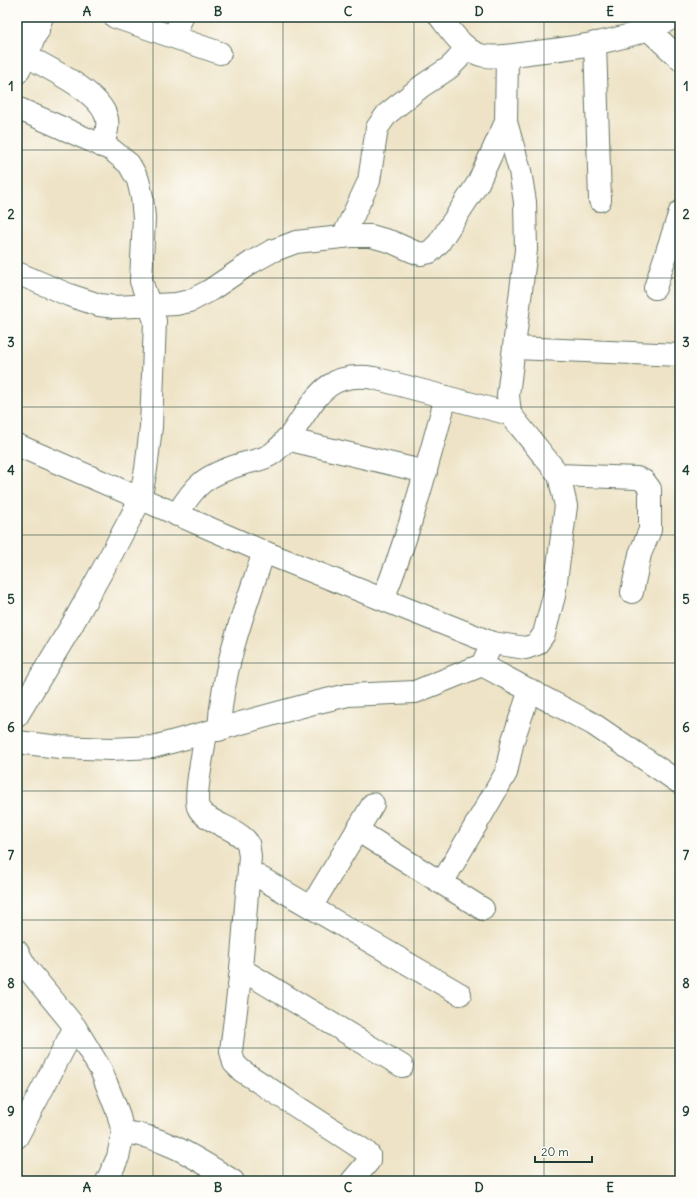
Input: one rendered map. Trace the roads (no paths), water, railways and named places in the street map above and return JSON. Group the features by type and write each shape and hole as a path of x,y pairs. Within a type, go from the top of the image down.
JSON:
{"street":[{"path":"115,17 178,27 220,52"},
{"path":"440,17 456,37 466,46 485,56 506,56 568,49 596,43 644,23 674,17"},
{"path":"644,23 680,59"},
{"path":"32,26 22,64 92,95 101,106 107,117 108,127 102,146"},
{"path":"596,43 600,200"},
{"path":"343,237 369,181 377,128 387,114 422,86 449,68 458,59 466,46"},
{"path":"17,445 140,500 264,552 492,643 526,648 537,644 544,634 554,596 564,531 566,506 559,475 526,436 510,414 508,395 526,250 525,202 520,172 506,122 506,56"},
{"path":"17,108 112,150 129,164 138,180 142,197 144,218 141,281 155,321 151,427 140,500 79,612 20,702"},
{"path":"17,273 69,295 99,305 115,307 150,304 176,304 190,301 209,291 252,262 272,251 296,242 343,237 371,236 392,242 422,254 430,252 439,243 478,183 506,122"},
{"path":"654,288 679,215"},
{"path":"515,348 680,355"},
{"path":"177,515 189,494 200,483 216,473 261,459 273,453 286,438 311,402 326,388 342,379 360,376 374,378 510,414"},
{"path":"383,599 402,553 446,397"},
{"path":"286,438 426,472"},
{"path":"559,475 637,478 644,481 650,489 650,530 640,554 632,592"},
{"path":"264,552 228,665 197,795 198,807 204,814 239,835 248,844 250,856 241,969 231,1051 234,1063 242,1071 344,1137 369,1155 369,1161 352,1181"},
{"path":"17,742 60,747 111,749 153,747 348,695 415,692 482,665 492,643"},
{"path":"482,665 593,724 680,783"},
{"path":"442,884 506,773 513,740 530,690"},
{"path":"311,907 372,804"},
{"path":"357,830 483,909"},
{"path":"248,871 460,994"},
{"path":"17,951 26,967 75,1028 101,1070 118,1113 123,1132 118,1157 107,1181"},
{"path":"241,969 402,1066"},
{"path":"17,1137 75,1028"},
{"path":"123,1132 141,1134 161,1141 191,1155 233,1181"}]}
